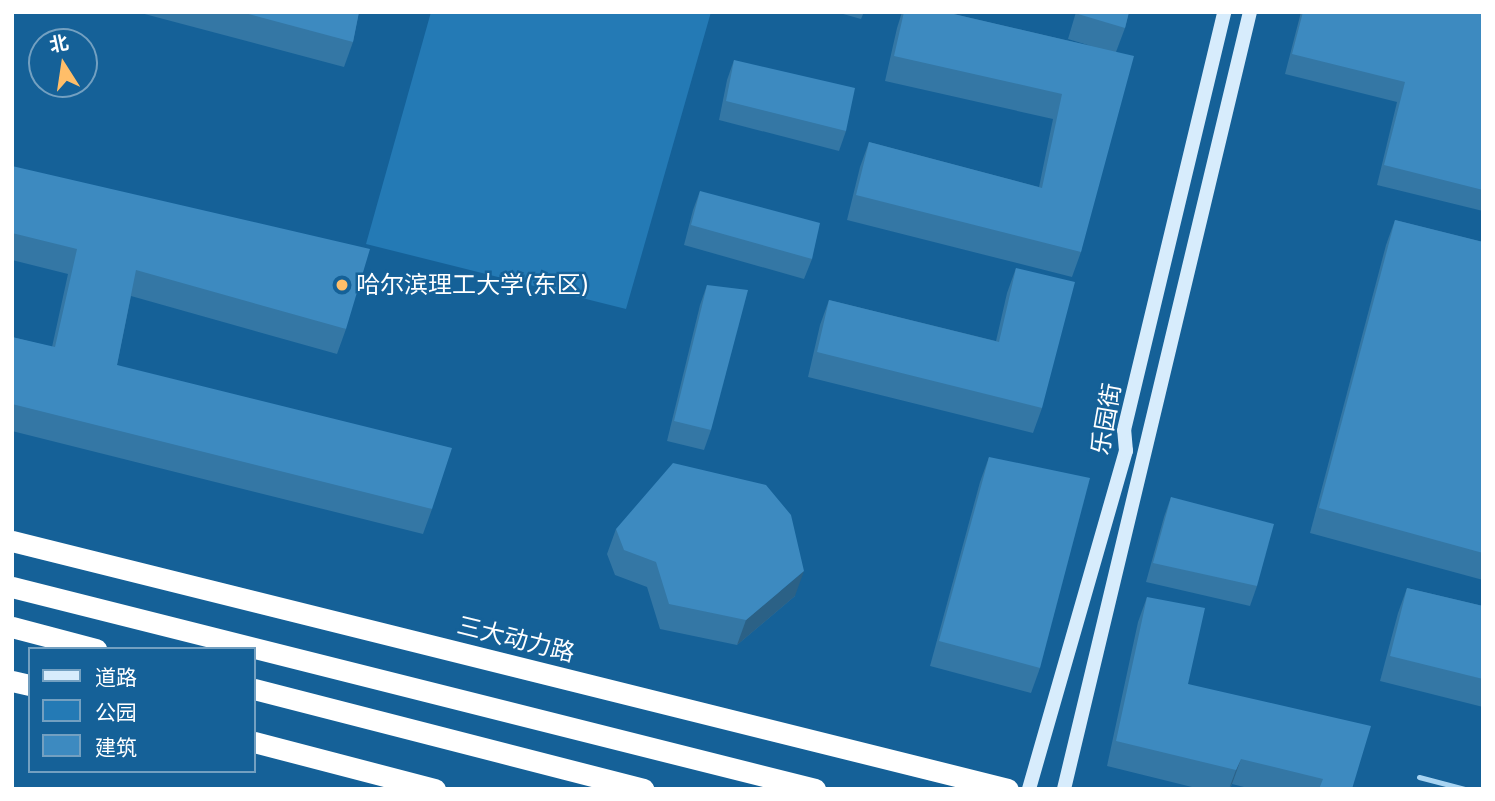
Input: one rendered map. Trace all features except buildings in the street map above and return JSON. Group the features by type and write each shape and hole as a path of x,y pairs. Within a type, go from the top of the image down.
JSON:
{"highway":[{"name":"三大动力路","path":"12,541 1008,789"},
{"path":"12,587 251,647"},
{"path":"12,627 88,647"},
{"path":"256,648 815,789"},
{"path":"256,690 642,789"},
{"path":"256,744 435,789"}],"main road":[{"name":"乐园街","path":"1029,789 1126,451 1124,430 1224,12"},
{"name":"乐园街","path":"1064,789 1250,12"}],"lane":[{"path":"1419,777 1465,789"}],"green space":[{"path":"431,12 711,12 626,309 366,244"}],"place":[{"name":"哈尔滨理工大学(东区)","path":"342,285"}]}
